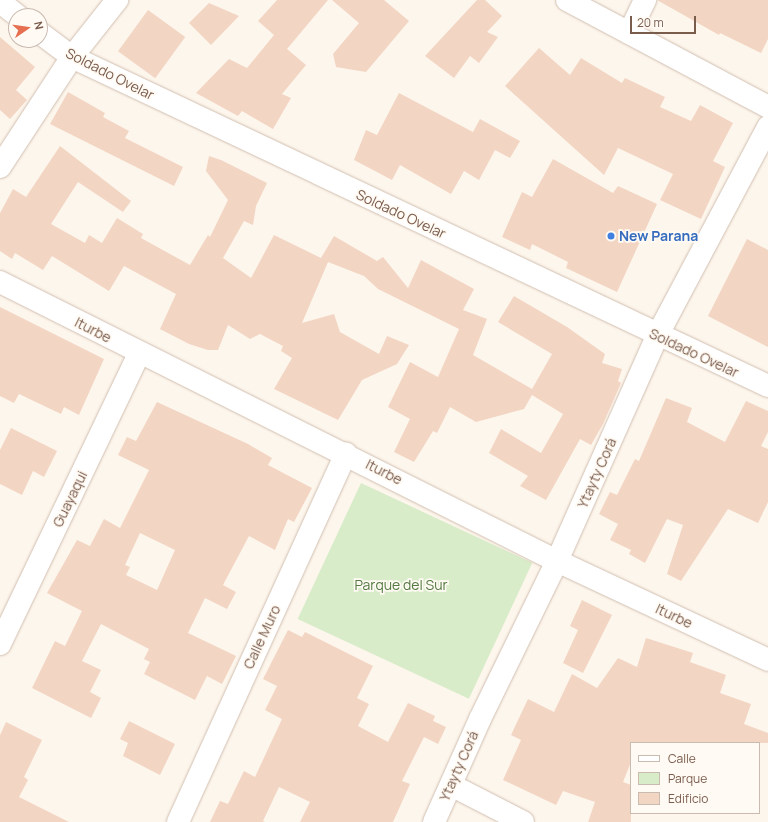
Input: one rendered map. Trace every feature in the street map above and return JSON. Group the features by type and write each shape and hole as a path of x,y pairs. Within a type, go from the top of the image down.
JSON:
{"street":[{"path":"0,167 72,57 117,0"},
{"path":"567,0 768,107"},
{"path":"629,33 645,0"},
{"path":"0,2 8,8"},
{"name":"Soldado Ovelar","path":"48,39 72,57 657,336 768,386"},
{"name":"Ytayty Corá","path":"434,822 557,561 657,336 768,127"},
{"name":"Iturbe","path":"0,282 139,354 346,453 557,561 768,660"},
{"name":"Guayaqui","path":"0,644 8,610 139,354"},
{"name":"Calle Muro","path":"178,822 346,453"},
{"path":"451,785 523,822"}],"green space":[{"name":"Parque del Sur","path":"361,483 532,563 469,699 298,619"}],"building":[{"path":"277,0 328,0 287,49 306,65 282,94 291,98 273,129 242,111 238,116 196,93 229,59 247,68 274,35 258,21"},
{"path":"332,0 384,0 409,21 366,72 336,67 333,54 359,23"},
{"path":"477,0 485,0 502,16 487,32 498,37 479,63 470,56 454,78 425,56"},
{"path":"657,0 768,0 768,39 761,53 720,33 719,35"},
{"path":"209,3 239,16 211,45 189,23"},
{"path":"148,10 185,37 155,78 118,51"},
{"path":"0,37 8,44 8,48 13,48 35,67 16,90 27,100 10,119 0,110"},
{"path":"539,48 570,75 581,58 622,83 625,78 665,97 660,107 691,121 700,105 733,123 713,161 725,167 701,219 660,200 673,174 618,148 604,175 505,86"},
{"path":"68,92 105,113 103,117 129,131 125,138 183,167 174,186 50,124"},
{"path":"399,93 473,132 480,119 520,141 510,158 495,150 479,180 464,171 451,194 400,165 392,180 354,160 366,130 377,135"},
{"path":"60,146 131,201 123,212 78,182 51,224 85,243 89,235 102,243 117,218 143,234 141,238 190,265 208,235 210,237 228,200 206,171 209,156 221,160 267,183 256,206 253,225 244,221 223,258 251,278 274,235 321,258 334,236 377,261 383,257 408,288 421,260 474,289 463,310 487,319 473,355 532,389 552,354 498,322 514,296 567,327 605,354 602,363 622,369 618,381 621,383 603,424 591,445 580,439 546,500 520,486 528,476 489,453 501,429 541,453 563,414 532,395 524,409 476,422 450,407 437,433 433,431 414,462 394,452 410,419 388,407 410,362 438,377 459,329 378,289 364,276 328,262 302,323 334,314 340,332 379,354 387,336 409,345 397,364 362,380 338,420 274,389 292,358 281,351 283,346 260,334 250,339 228,325 218,350 208,350 189,344 160,329 176,294 124,266 109,291 52,256 43,270 15,253 12,259 0,251 0,213 13,189 26,197"},
{"path":"553,159 613,193 618,186 657,204 617,292 566,268 568,262 532,244 530,250 502,237 522,192 532,197"},
{"path":"747,239 768,250 768,347 708,316"},
{"path":"0,307 104,359 79,415 64,407 61,414 19,394 14,403 0,396"},
{"path":"666,398 692,408 687,422 725,442 746,401 768,411 768,432 761,446 768,449 768,502 758,523 728,509 681,581 667,574 683,525 667,519 645,563 629,554 631,550 610,540 618,524 599,514 610,492 617,495 635,459 639,461"},
{"path":"157,402 248,444 272,458 268,465 312,488 294,522 288,519 275,550 249,536 223,585 236,592 227,609 205,598 188,633 236,656 222,684 207,676 195,700 144,674 150,662 144,659 149,649 101,624 82,661 101,670 90,692 101,698 91,718 32,688 55,641 65,646 82,611 47,593 77,540 90,546 104,519 120,528 149,470 118,455 127,437 136,441","holes":["140,533 175,550 157,590 126,575 130,567 125,565"]},
{"path":"11,428 57,451 44,477 33,471 22,495 0,484 0,450"},
{"path":"582,600 612,615 583,673 563,663 578,630 570,626"},
{"path":"288,630 302,637 305,632 373,666 357,698 369,704 358,726 388,742 408,703 435,716 433,721 446,727 438,744 424,737 402,781 410,784 393,822 300,822 310,802 279,787 263,821 265,822 210,822 220,801 228,804 244,771 255,777 282,719 265,710 277,686 263,679"},
{"path":"646,638 693,653 690,662 726,675 720,693 751,704 744,724 768,733 768,743 630,742 630,764 623,782 630,785 631,822 588,822 595,802 563,791 556,805 503,780 521,740 511,735 528,699 554,712 572,674 597,688 618,658 637,667"},
{"path":"129,721 175,744 160,775 123,756 128,743 120,739"},
{"path":"6,722 42,740 24,777 28,780 19,797 69,822 0,822 0,735"}],"place":[{"name":"New Parana","path":"611,236"}]}
